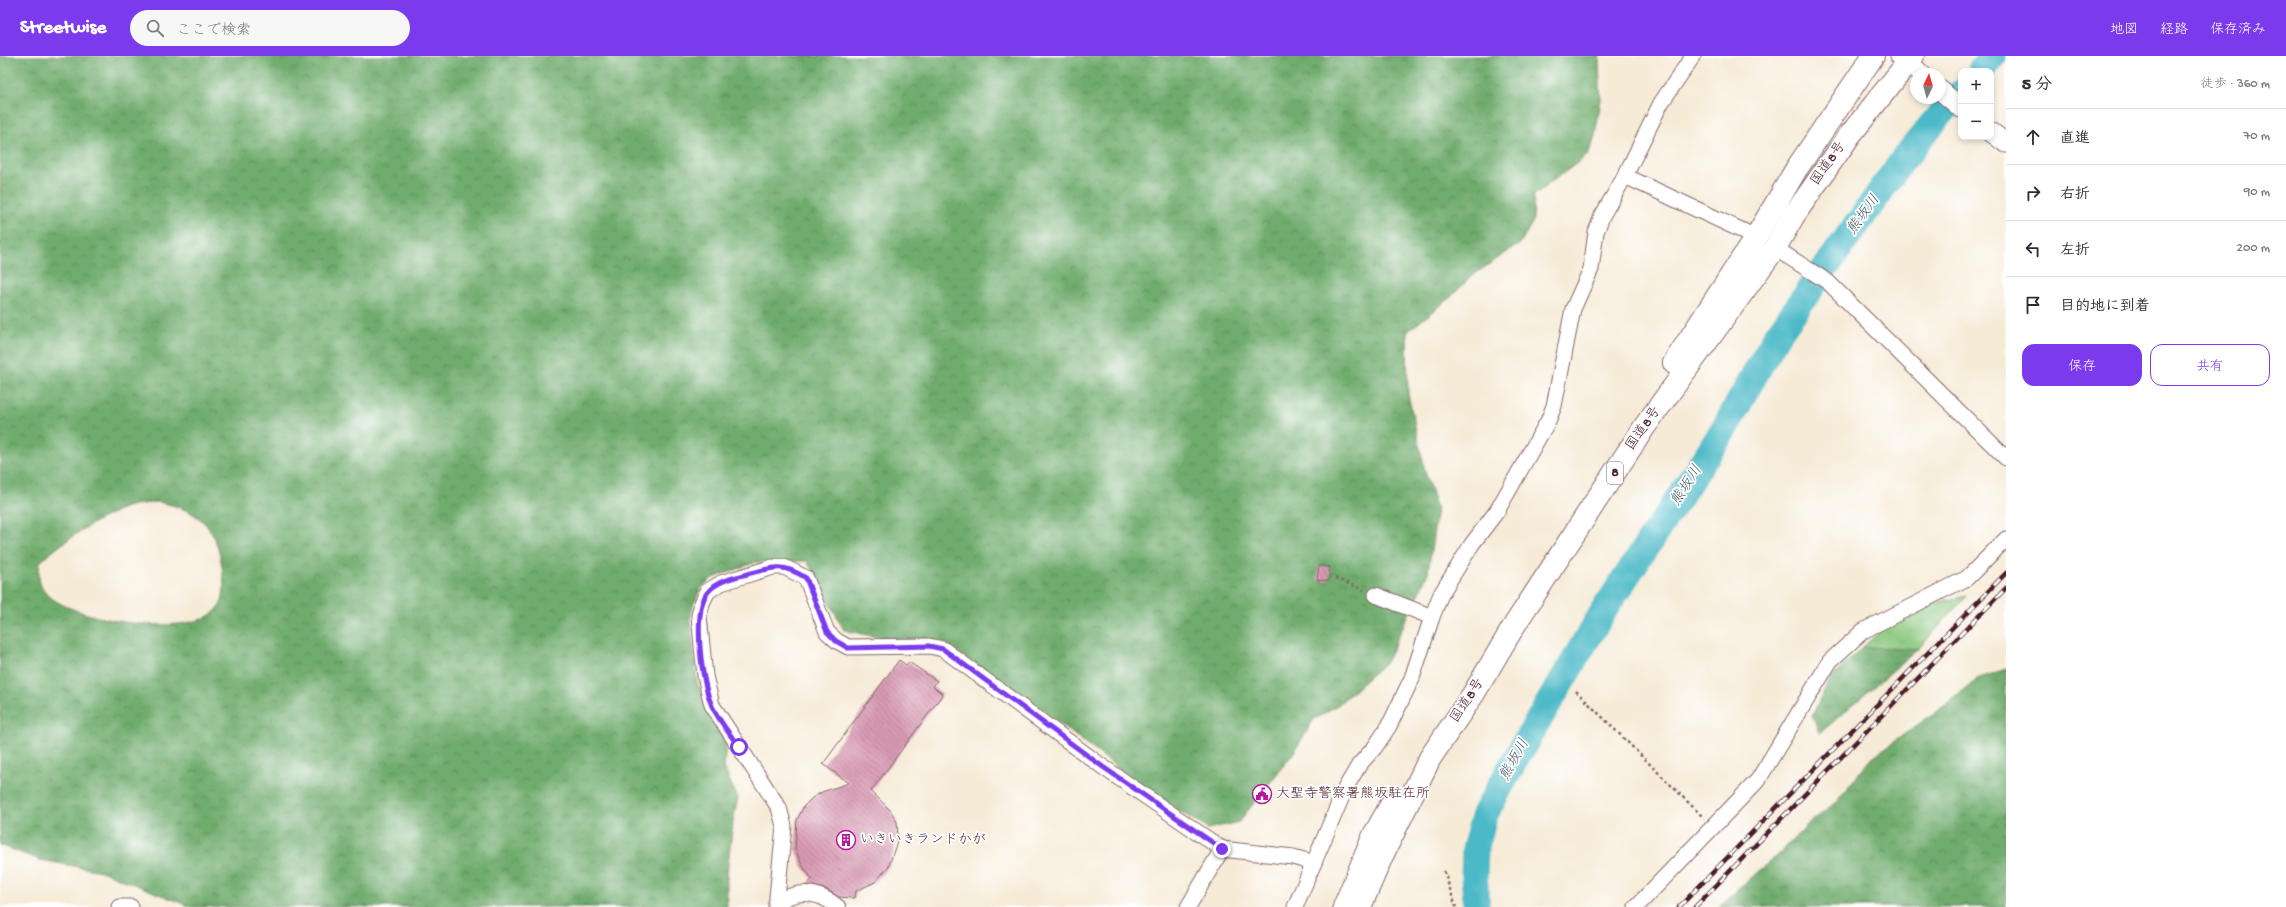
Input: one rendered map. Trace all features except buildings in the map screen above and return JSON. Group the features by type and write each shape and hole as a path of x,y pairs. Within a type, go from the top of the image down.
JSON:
{"highway":[{"name":"国道8号","path":"1360,907 1382,856 1430,758 1474,693 1516,620 1766,243 1797,168 1872,56"},
{"name":"国道8号","path":"1344,907 1374,835 1411,770 1499,629 1766,243 1794,215 1850,135 1910,62"}],"main road":[{"path":"1946,95 1958,105"},
{"path":"1994,134 2006,143"}],"street":[{"path":"1295,907 1346,787 1359,765 1375,747 1389,726 1412,678 1432,617 1442,594 1472,544 1497,511 1548,421 1554,406 1573,309 1591,269 1596,232 1602,216 1625,176 1661,103 1693,56"},
{"path":"1625,176 1766,243 1828,282 2006,458"},
{"path":"1636,907 1712,826 1758,780 1830,661 1863,631 1967,578 2006,539"},
{"path":"776,905 784,826 779,808 712,705 705,676 699,616 702,603 708,591 721,583 773,567 784,567 806,578 827,632 836,641 848,648 929,646 943,649 1109,771 1222,849 1293,856 1314,863"},
{"path":"1376,595 1432,617"},
{"path":"1188,907 1222,849"},
{"path":"776,905 787,896 798,892 817,896 838,907"},
{"path":"119,907 131,907"}],"path":[{"path":"1335,578 1376,595"},
{"path":"1576,691 1712,826"},
{"path":"1444,871 1456,907"}],"green space":[{"path":"0,56 1600,56 1601,100 1595,136 1588,155 1534,195 1533,221 1521,243 1473,275 1450,298 1407,332 1408,394 1426,475 1437,509 1428,573 1387,661 1339,704 1313,720 1295,751 1239,822 1208,829 1155,796 1039,708 941,641 886,639 844,630 807,561 756,562 711,579 700,590 694,603 690,619 697,680 705,708 726,741 724,769 738,798 733,822 727,873 727,907 191,907 101,871 40,860 0,845","holes":["157,502 168,504 187,511 202,521 209,528 218,548 224,586 222,601 219,607 206,617 185,623 160,625 132,623 103,618 78,611 57,602 44,591 39,581 40,562 59,546 91,525 124,508"]},
{"path":"1967,596 1918,649 1863,647 1887,625 1932,603"},
{"path":"1863,647 1918,649 1820,733 1812,716 1829,680"},
{"path":"2006,669 2006,907 1718,907 1784,849 1805,827 1837,801 1871,758 1951,701 1978,678"}],"waterway":[{"name":"熊坂川","path":"1983,68 1993,56"},
{"name":"熊坂川","path":"1477,907 1474,877 1475,849 1485,814 1520,751 1606,607 1723,431 1776,337 1905,157 1938,117 1958,96"}],"railway":[{"path":"1679,907 2006,573"},
{"path":"1695,907 2006,588"}],"place":[{"name":"大聖寺警察署熊坂駐在所","path":"1262,794"},
{"name":"いきいきランドかが","path":"846,840"}],"route":[{"path":"739,747 722,723 712,705 705,676 701,644 699,616 702,603 708,591 721,583 746,574 773,567 784,567 806,578 827,632 836,641 848,648 929,646 943,649 1103,767 1222,849"}]}
